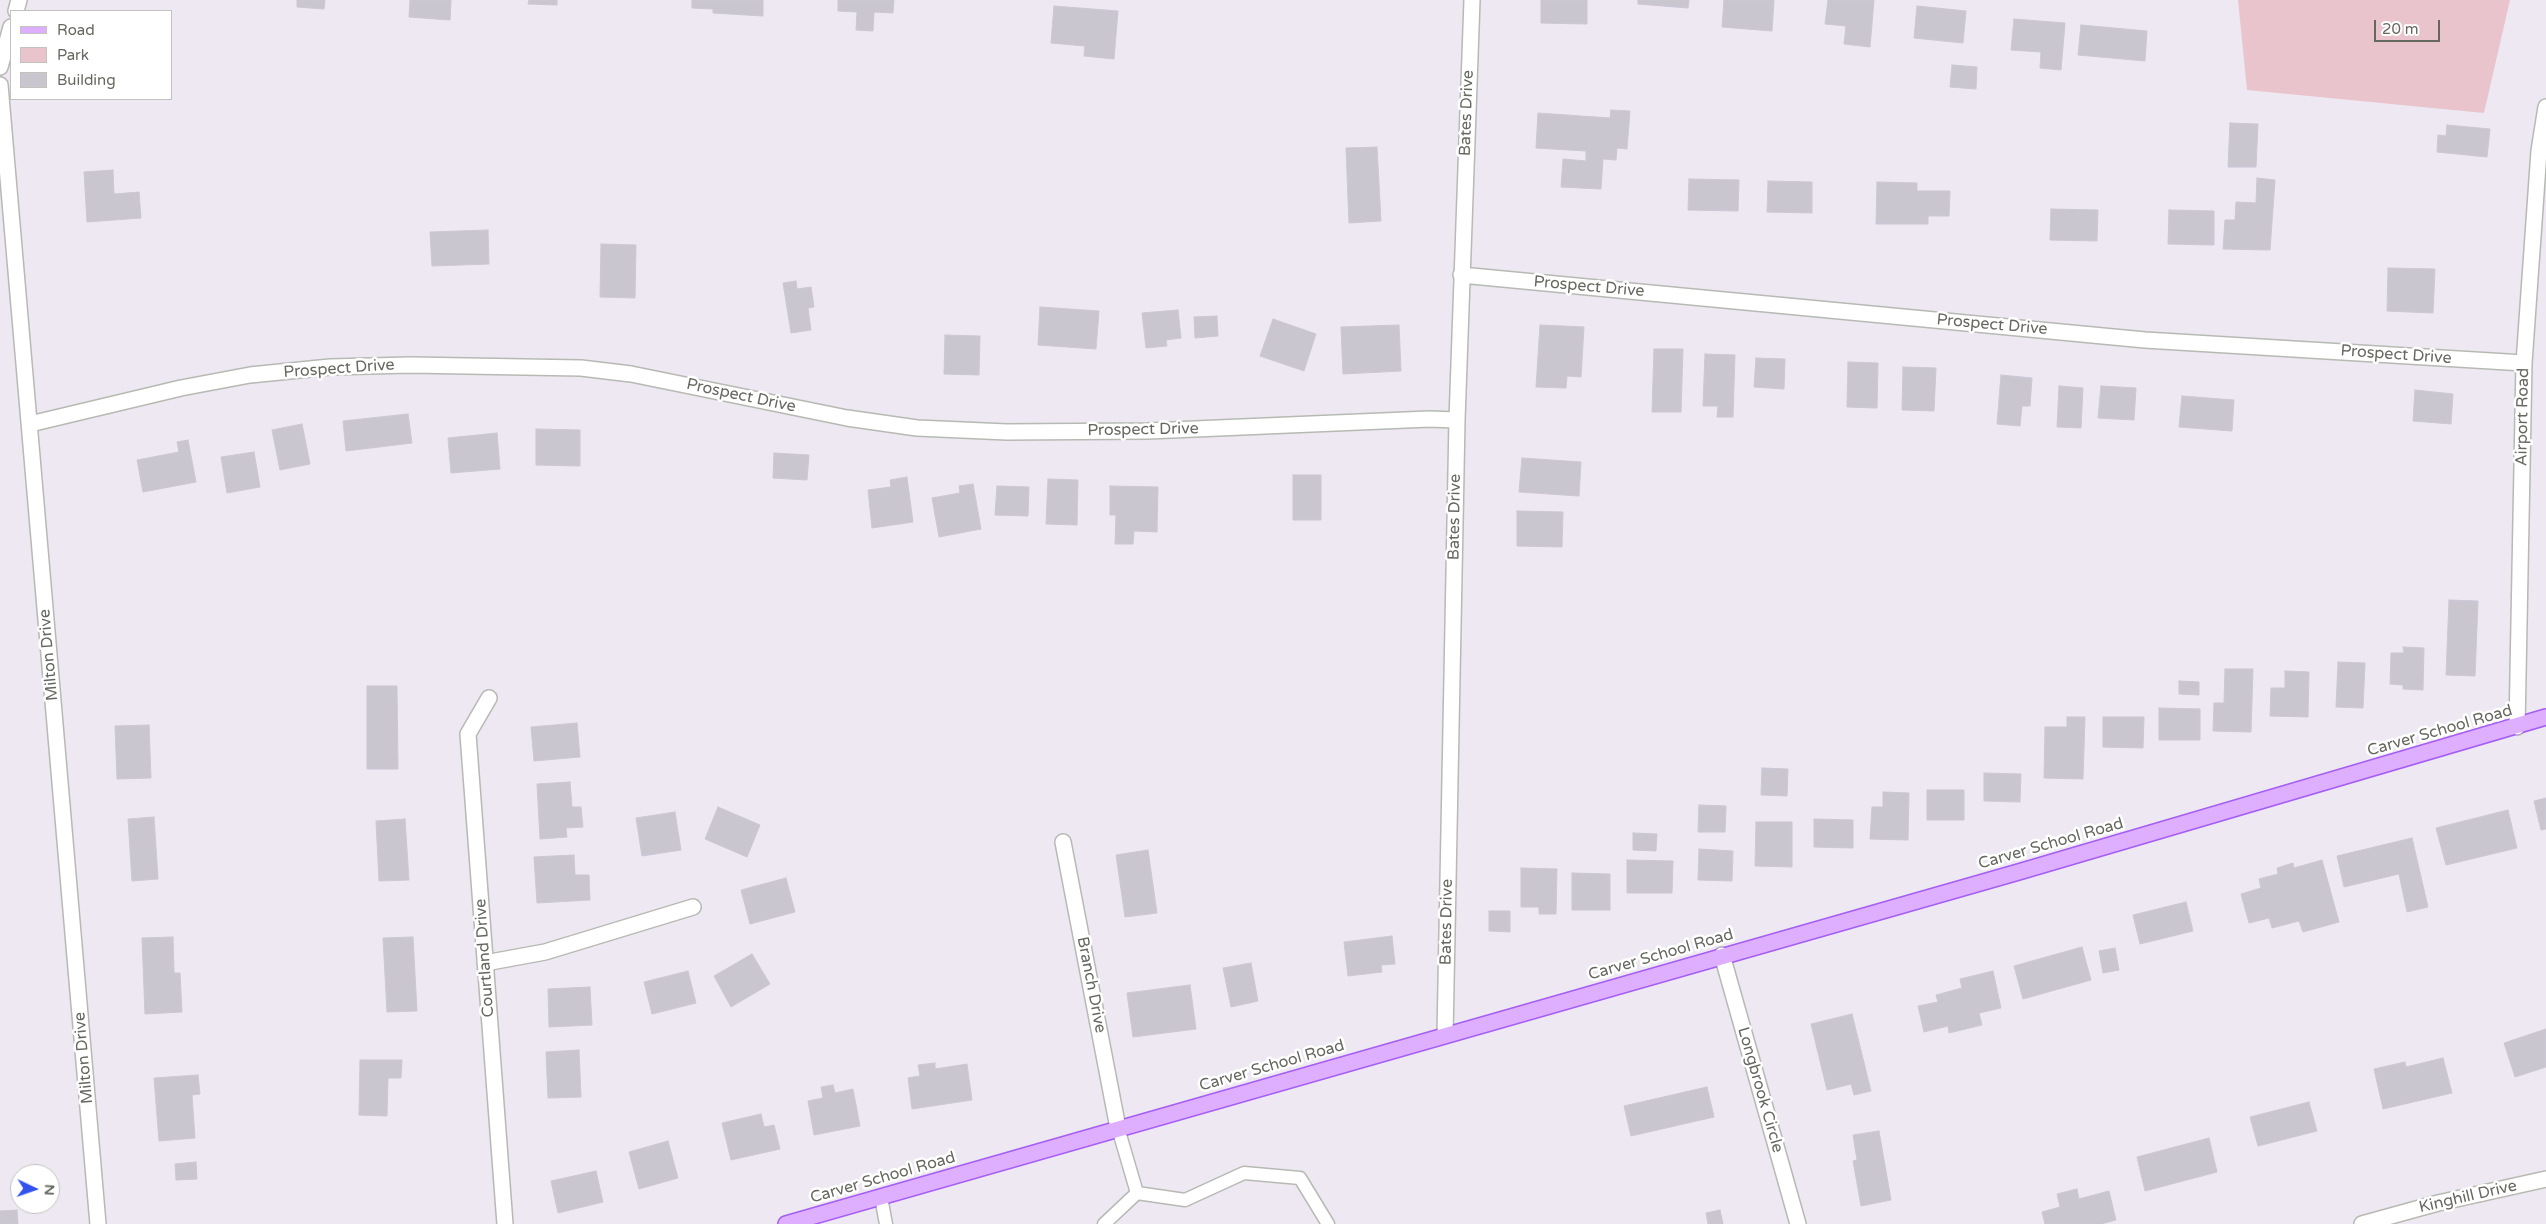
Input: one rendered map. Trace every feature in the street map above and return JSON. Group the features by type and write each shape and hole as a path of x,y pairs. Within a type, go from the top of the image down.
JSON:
{"main road":[{"name":"Carver School Road","path":"786,1224 2546,718"}],"street":[{"name":"Bates Drive","path":"1445,1035 1457,420 1472,0"},
{"path":"0,67 10,31"},
{"name":"Milton Drive","path":"0,85 98,1224"},
{"name":"Airport Road","path":"2517,727 2524,363 2539,151 2546,107"},
{"name":"Prospect Drive","path":"1461,275 2145,340 2524,363"},
{"name":"Prospect Drive","path":"30,424 181,388 250,375 330,367 410,365 581,368 630,374 847,418 917,428 1007,432 1148,431 1429,419 1457,420"},
{"name":"Courtland Drive","path":"489,698 468,734 505,1224"},
{"name":"Branch Drive","path":"1063,842 1118,1128"},
{"path":"485,964 545,952 693,907"},
{"name":"Longbrook Circle","path":"1722,955 1798,1224"},
{"name":"Kinghill Drive","path":"2362,1224 2438,1203 2546,1179"}],"lane":[{"path":"1118,1128 1137,1193"},
{"path":"1137,1193 1185,1200 1244,1173 1300,1178 1328,1224"},
{"path":"1104,1224 1137,1193"},
{"path":"881,1196 886,1224"}],"green space":[{"path":"2238,0 2510,0 2484,113 2247,90"}],"building":[{"path":"297,0 325,0 324,9 297,7"},
{"path":"410,0 451,0 450,20 409,17"},
{"path":"529,0 557,0 557,5 528,4"},
{"path":"692,0 763,0 763,16 713,13 713,9 692,8"},
{"path":"838,0 894,0 893,13 874,12 873,31 856,30 857,12 838,11"},
{"path":"1541,0 1587,0 1587,24 1541,23"},
{"path":"1638,0 1689,0 1688,8 1638,4"},
{"path":"1724,0 1774,0 1772,31 1722,27"},
{"path":"1828,0 1874,0 1870,47 1844,44 1846,26 1825,24"},
{"path":"1054,6 1118,11 1114,59 1084,56 1085,46 1051,43"},
{"path":"1917,6 1966,11 1963,43 1914,38"},
{"path":"2014,19 2065,23 2061,70 2040,68 2041,52 2011,50"},
{"path":"2081,25 2147,31 2145,61 2078,55"},
{"path":"1952,65 1977,67 1976,89 1950,87"},
{"path":"1611,110 1630,111 1627,149 1617,148 1616,160 1603,159 1601,189 1561,187 1563,159 1586,161 1586,151 1536,148 1538,113 1610,118"},
{"path":"2230,123 2258,124 2256,167 2228,167"},
{"path":"2447,125 2490,129 2487,157 2437,152 2438,135 2446,136"},
{"path":"1377,147 1381,221 1349,223 1346,148"},
{"path":"113,170 114,194 139,192 141,218 87,222 84,172"},
{"path":"2257,178 2275,180 2270,250 2223,249 2225,220 2235,220 2236,202 2256,203"},
{"path":"1689,179 1739,180 1738,211 1688,210"},
{"path":"1768,181 1812,182 1812,213 1767,212"},
{"path":"1877,182 1917,183 1917,191 1950,191 1949,216 1928,216 1928,224 1876,224"},
{"path":"2051,209 2098,210 2097,241 2050,240"},
{"path":"2169,210 2214,211 2214,245 2168,244"},
{"path":"488,230 489,264 432,266 430,232"},
{"path":"601,244 636,245 635,298 600,297"},
{"path":"2388,268 2435,269 2433,313 2387,311"},
{"path":"796,281 797,289 811,287 814,307 808,308 811,330 791,333 783,283"},
{"path":"1040,307 1099,311 1096,349 1038,345"},
{"path":"1178,310 1181,338 1166,340 1167,346 1146,348 1142,313"},
{"path":"1217,316 1218,336 1195,338 1194,317"},
{"path":"1273,319 1316,334 1304,371 1260,356"},
{"path":"1399,325 1401,371 1343,374 1341,327"},
{"path":"1540,325 1584,327 1581,377 1567,376 1566,388 1536,387"},
{"path":"945,335 980,336 979,375 944,374"},
{"path":"1654,349 1683,349 1681,412 1652,412"},
{"path":"1705,354 1735,355 1733,417 1717,417 1718,406 1703,406"},
{"path":"1756,358 1785,359 1784,389 1754,387"},
{"path":"1848,362 1878,363 1877,408 1847,407"},
{"path":"1903,367 1936,368 1934,411 1902,410"},
{"path":"2001,375 2032,378 2030,406 2022,406 2020,426 1997,424"},
{"path":"2059,386 2083,388 2081,428 2057,427"},
{"path":"2101,386 2136,388 2134,420 2098,418"},
{"path":"2415,390 2453,394 2451,424 2413,421"},
{"path":"2182,396 2234,400 2232,431 2179,427"},
{"path":"408,414 412,443 346,451 343,421"},
{"path":"302,424 310,464 280,470 272,430"},
{"path":"536,429 580,430 580,466 536,465"},
{"path":"497,433 500,469 451,473 448,438"},
{"path":"188,440 196,482 143,492 137,460 179,452 177,442"},
{"path":"254,452 260,487 227,493 221,457"},
{"path":"774,453 809,455 807,480 773,478"},
{"path":"1522,458 1581,462 1579,496 1519,492"},
{"path":"1293,475 1321,475 1321,520 1293,520"},
{"path":"907,477 913,522 872,528 868,490 891,487 890,480"},
{"path":"1048,479 1078,480 1077,525 1046,524"},
{"path":"973,484 981,529 939,537 932,498 960,493 959,486"},
{"path":"997,486 1029,487 1028,516 995,515"},
{"path":"1110,486 1158,487 1157,532 1134,531 1133,544 1115,544 1116,515 1110,515"},
{"path":"1517,511 1563,512 1562,547 1517,546"},
{"path":"2449,600 2478,601 2475,676 2446,675"},
{"path":"2403,647 2424,648 2423,690 2403,689 2403,685 2390,684 2391,653 2404,653"},
{"path":"2338,662 2365,663 2363,708 2336,707"},
{"path":"2225,669 2253,669 2251,732 2213,731 2214,703 2224,703"},
{"path":"2285,671 2309,672 2308,717 2270,716 2271,688 2285,688"},
{"path":"2179,681 2199,682 2199,695 2179,694"},
{"path":"367,686 397,686 398,769 367,769"},
{"path":"2159,708 2200,709 2200,740 2159,740"},
{"path":"2067,717 2085,717 2083,779 2044,778 2045,727 2067,727"},
{"path":"2103,717 2144,717 2143,748 2103,747"},
{"path":"577,723 580,757 534,761 531,727"},
{"path":"149,725 151,778 117,779 115,726"},
{"path":"1762,768 1788,769 1787,796 1761,795"},
{"path":"1984,773 2021,774 2020,802 1984,801"},
{"path":"570,782 572,807 581,807 583,827 566,828 567,837 540,839 537,784"},
{"path":"1927,790 1964,790 1964,820 1927,820"},
{"path":"1883,792 1909,793 1908,840 1870,839 1872,807 1883,807"},
{"path":"2546,798 2546,829 2541,830 2534,801"},
{"path":"1699,805 1726,806 1725,832 1698,832"},
{"path":"718,807 760,825 747,857 705,839"},
{"path":"2508,810 2517,848 2446,865 2436,828"},
{"path":"675,812 681,850 642,856 636,818"},
{"path":"154,817 158,879 132,881 128,819"},
{"path":"405,819 409,880 379,881 376,821"},
{"path":"1814,819 1853,820 1853,848 1814,847"},
{"path":"1756,822 1792,822 1792,867 1755,866"},
{"path":"1633,833 1657,834 1656,851 1633,850"},
{"path":"2412,838 2428,907 2407,912 2399,874 2344,887 2337,856"},
{"path":"1699,849 1733,851 1732,881 1698,880"},
{"path":"1148,850 1157,913 1125,917 1116,855"},
{"path":"574,855 575,875 589,875 590,900 537,903 534,857"},
{"path":"1627,860 1673,861 1672,893 1627,893"},
{"path":"2322,860 2339,922 2303,932 2299,921 2272,928 2269,918 2249,923 2241,894 2261,888 2259,879 2278,874 2277,868 2293,863 2294,868"},
{"path":"1521,868 1557,869 1556,914 1539,914 1539,907 1521,907"},
{"path":"1572,873 1610,874 1610,910 1572,910"},
{"path":"786,878 795,912 750,924 741,890"},
{"path":"2186,902 2193,931 2140,944 2133,915"},
{"path":"1489,911 1510,911 1510,932 1489,931"},
{"path":"1392,936 1395,964 1381,965 1382,972 1348,976 1344,942"},
{"path":"173,937 174,973 180,973 182,1012 145,1014 142,938"},
{"path":"413,937 417,1011 387,1012 383,938"},
{"path":"2082,947 2091,980 2023,999 2014,966"},
{"path":"2115,948 2119,970 2103,973 2099,951"},
{"path":"752,954 770,984 731,1007 714,976"},
{"path":"1251,963 1258,1001 1231,1007 1223,968"},
{"path":"688,971 696,1003 652,1014 644,982"},
{"path":"1993,971 2001,1008 1979,1013 1982,1025 1949,1033 1948,1026 1924,1032 1918,1006 1938,1002 1936,995 1962,988 1960,979"},
{"path":"1190,985 1196,1029 1133,1037 1127,993"},
{"path":"590,987 592,1025 549,1027 548,989"},
{"path":"1852,1014 1871,1091 1854,1095 1851,1084 1827,1090 1811,1024"},
{"path":"2546,1029 2546,1067 2515,1077 2504,1043"},
{"path":"579,1050 581,1097 548,1098 546,1052"},
{"path":"2443,1058 2452,1093 2383,1109 2374,1069 2405,1062 2406,1067"},
{"path":"360,1060 402,1060 401,1078 388,1078 387,1116 359,1115"},
{"path":"935,1063 935,1069 967,1064 972,1100 912,1109 908,1078 920,1076 918,1065"},
{"path":"198,1075 200,1094 192,1095 195,1138 159,1141 154,1078"},
{"path":"833,1085 835,1093 853,1089 860,1126 814,1135 808,1101 823,1098 821,1087"},
{"path":"1707,1087 1714,1117 1631,1136 1624,1106"},
{"path":"2309,1102 2317,1131 2258,1146 2250,1117"},
{"path":"761,1114 764,1127 774,1125 780,1149 731,1160 722,1123"},
{"path":"1879,1131 1891,1200 1861,1206 1853,1161 1857,1160 1853,1135"},
{"path":"2209,1138 2217,1172 2145,1191 2137,1157"},
{"path":"668,1141 678,1178 639,1189 629,1152"},
{"path":"196,1162 197,1179 176,1180 175,1164"},
{"path":"596,1171 603,1202 558,1213 551,1181"},
{"path":"2077,1189 2079,1199 2109,1191 2116,1220 2101,1224 2045,1224 2042,1212 2060,1207 2057,1194"},
{"path":"10,1210 10,1214 17,1214 18,1224 0,1224 0,1211"},
{"path":"1720,1210 1723,1224 1708,1224 1706,1213"}]}
